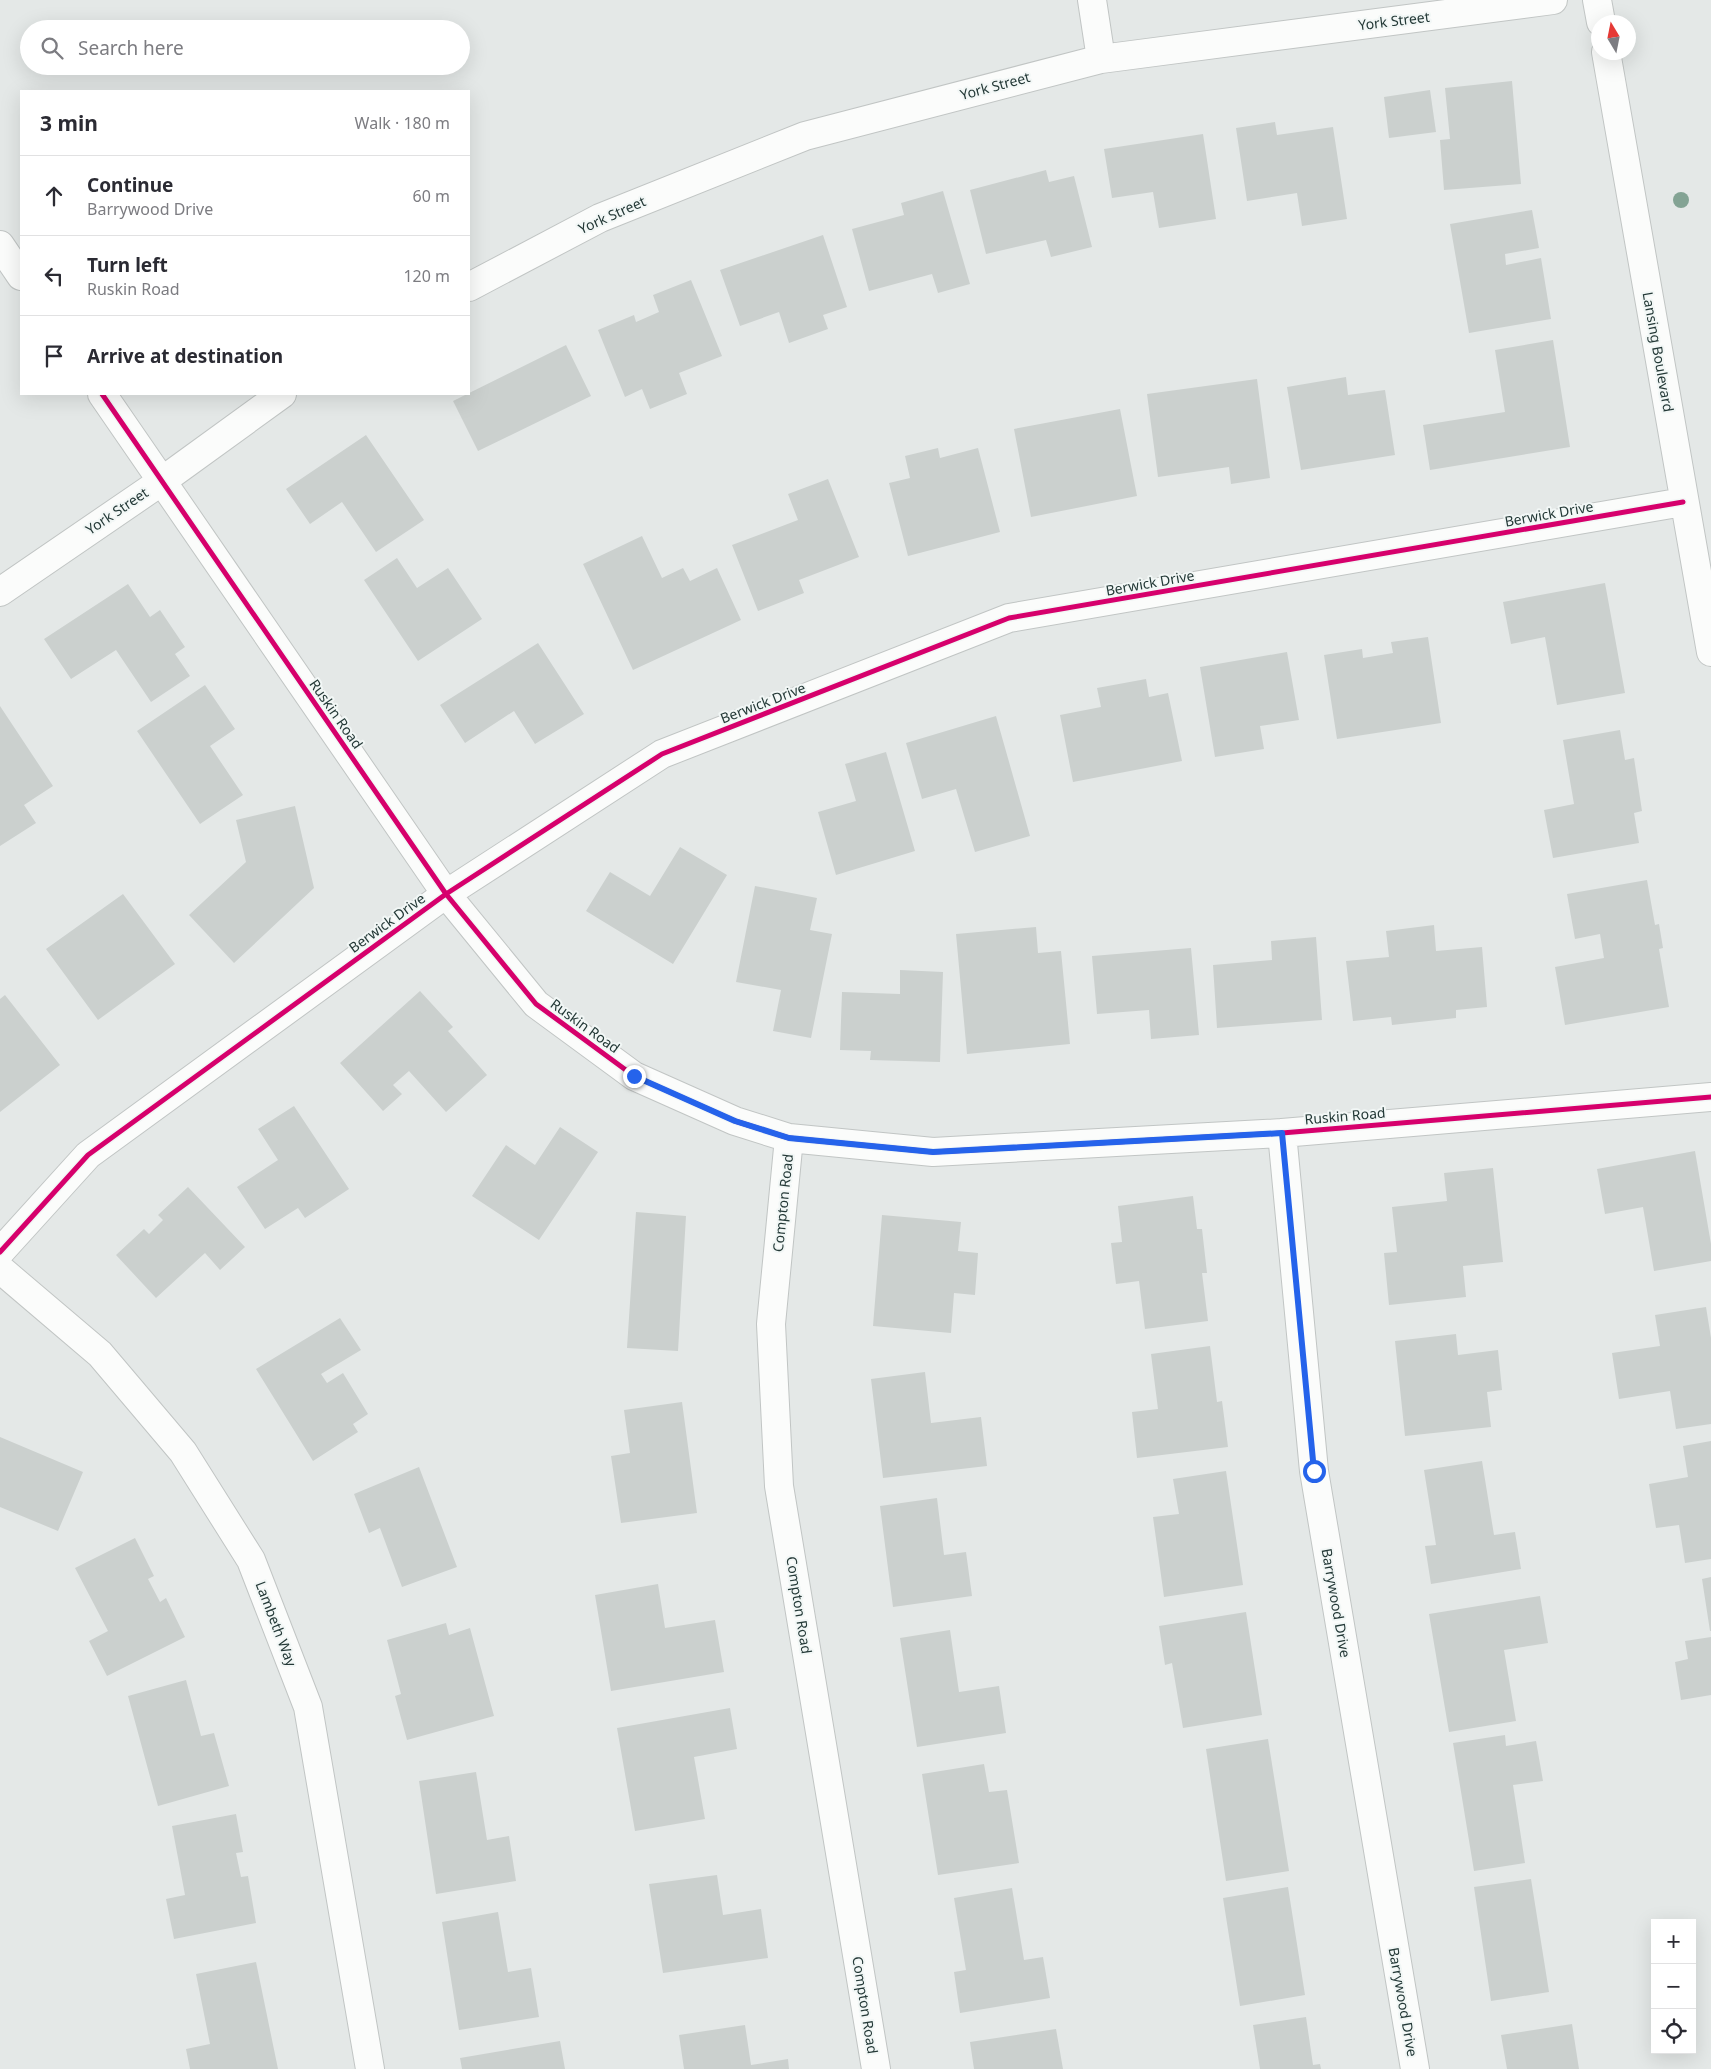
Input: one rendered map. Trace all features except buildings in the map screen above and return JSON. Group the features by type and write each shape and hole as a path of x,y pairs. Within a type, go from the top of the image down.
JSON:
{"street":[{"path":"1092,0 1101,59"},
{"name":"York Street","path":"470,286 600,218 805,136 1101,59 1553,0"},
{"path":"1597,0 1600,15"},
{"name":"Lansing Boulevard","path":"1607,60 1683,502 1711,652"},
{"path":"0,245 20,275"},
{"name":"Ruskin Road","path":"103,395 446,894 536,1004 634,1076 735,1121 789,1138 933,1152 1282,1133 1711,1097"},
{"name":"York Street","path":"0,592 162,481 281,395"},
{"name":"Berwick Drive","path":"0,1252 88,1155 446,894 662,754 1009,618 1683,502"},
{"name":"Barrywood Drive","path":"1282,1133 1314,1471 1415,2069"},
{"name":"Compton Road","path":"789,1138 771,1324 779,1486 876,2069"},
{"name":"Lambeth Way","path":"0,1269 100,1354 183,1452 251,1560 308,1707 370,2069"}],"cycle path":[{"path":"103,395 446,894 536,1004 634,1076 735,1121 789,1138 933,1152 1282,1133 1711,1097"},
{"path":"0,1252 88,1155 446,894 662,754 1009,618 1683,502"}],"route":[{"path":"634,1076 735,1121 789,1138 933,1152 1282,1133 1314,1471"}]}
